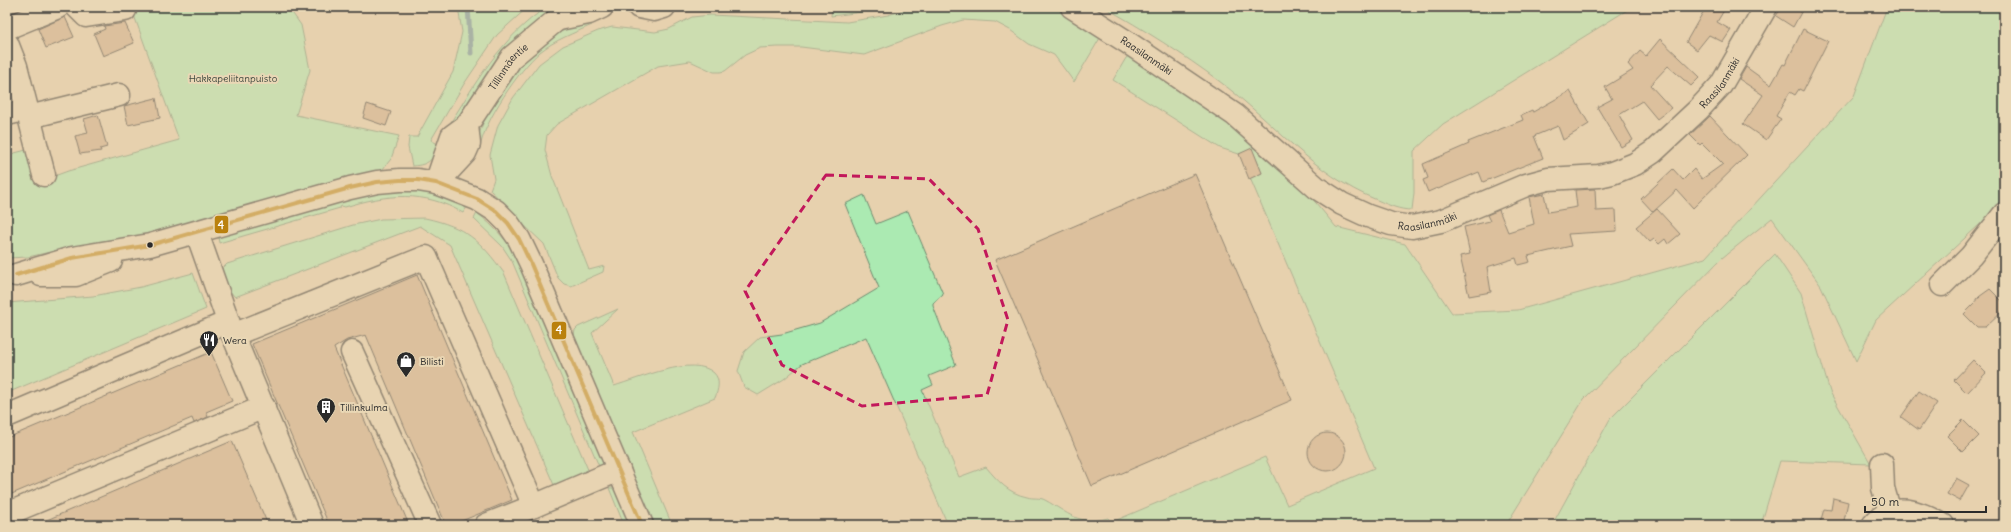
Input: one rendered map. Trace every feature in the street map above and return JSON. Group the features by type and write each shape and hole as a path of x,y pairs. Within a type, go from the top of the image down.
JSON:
{"street":[{"path":"7,28 58,7"},
{"path":"77,7 86,16 126,10"},
{"name":"Tillinmäentie","path":"436,183 465,153 469,144 467,125 512,57 543,30 566,13 589,13 602,7"},
{"path":"639,7 654,10 664,7"},
{"name":"Raasilanmäki","path":"1072,7 1122,38 1235,115 1317,188 1342,204 1391,224 1412,227 1426,226 1442,222 1526,185 1548,179 1599,176 1612,173 1635,164 1653,152 1698,110 1721,85 1766,7"},
{"path":"7,43 16,66 21,113 44,175"},
{"path":"21,113 119,95"},
{"path":"12,275 72,258 150,245 378,182 418,180 436,183 477,199 496,211 508,223 519,239 642,525"},
{"path":"1942,285 1971,256 2004,214"},
{"path":"197,233 231,328 312,525"},
{"path":"7,416 231,328 426,257 534,506"},
{"path":"352,352 430,525"},
{"path":"7,514 264,407"},
{"path":"1882,464 1882,518 1904,510 1922,513 1943,525"},
{"path":"486,525 619,470"}],"highlighted area":[{"path":"826,175 929,179 978,229 1008,320 987,395 862,406 782,365 745,291"}],"green space":[{"name":"Hakkapeliitanpuisto","path":"131,7 288,7 301,25 310,70 296,115 399,136 391,159 382,170 117,245 79,252 72,247 28,257 7,258 7,155 30,149 50,182 57,175 68,171 179,140"},
{"path":"458,7 528,7 497,35 464,84 431,140 441,146 427,163 412,166 408,147 409,137 417,137 453,72 462,32"},
{"path":"547,7 558,7 450,131 446,130 478,79 502,47 531,19"},
{"path":"722,7 779,7 779,11"},
{"path":"832,7 889,7 831,16"},
{"path":"913,7 1056,7 1100,36 1100,38 1074,82 1054,55 1029,44 1010,30 995,22 963,20 942,26 864,55 801,47 778,47 760,48 745,55 725,71 720,72 714,72 690,61 658,66 557,124 547,135 545,150 552,176 589,270 604,266 603,272 571,286 564,284 558,278 544,244 490,190 494,179 490,155 498,125 513,98 539,64 563,46 598,31 612,27 655,32 669,29 692,17 711,15 847,22 888,15"},
{"path":"1104,7 1632,7 1443,124 1414,151 1414,193 1412,210 1407,210 1377,200 1332,176 1294,146 1219,81 1163,42"},
{"path":"1887,7 2004,7 2004,202 1876,320 1856,361 1821,286 1772,218 1722,258 1584,399 1506,525 948,525 866,337 802,364 784,379 758,395 744,387 738,371 744,352 760,337 782,334 820,323 879,288 845,204 864,195 876,224 908,211 943,294 933,303 933,306 956,365 929,376 933,385 922,390 959,477 986,467 999,482 1014,493 1029,498 1043,499 1074,517 1089,520 1108,518 1112,522 1265,457 1287,505 1374,468 1250,178 1262,173 1252,149 1239,154 1220,148 1113,80 1126,58 1131,54 1210,103 1286,167 1336,227 1405,244 1452,313 1518,310 1705,258 1854,96"},
{"path":"589,20 592,25 552,44 540,52 532,60 513,83 495,111 488,124 480,148 474,146 488,111 522,61 558,33"},
{"path":"414,189 441,196 467,207 463,213 434,201 420,198 405,196 376,199 345,207 341,206 340,208 219,243 218,237 223,232 373,190"},
{"path":"477,213 501,235 520,261 606,464 601,471 512,261 502,246 474,219"},
{"path":"425,218 451,226 471,236 479,243 504,273 592,479 557,492 450,245 420,226 235,297 228,289 221,270 227,264 353,225 381,219"},
{"path":"1775,254 1801,293 1830,392 1871,464 1780,461 1761,525 1552,525 1610,419"},
{"path":"193,273 206,309 7,393 7,303 93,296 141,287"},
{"path":"618,309 592,333 614,386 666,370 693,366 705,368 714,373 718,379 718,388 715,398 633,432 672,525 653,525 574,336 575,330 578,327"},
{"path":"609,488 616,488 632,525 624,525"}],"building":[{"path":"1706,7 1726,7 1717,22 1731,30 1723,42 1709,35 1697,50 1686,42"},
{"path":"1782,7 1804,7 1793,27 1776,16"},
{"path":"65,17 74,37 46,48 38,29"},
{"path":"125,23 134,43 103,56 94,34 105,29 104,26"},
{"path":"1803,29 1828,41 1803,91 1799,89 1795,95 1790,92 1776,116 1781,119 1766,140 1743,124 1763,95 1739,79 1746,67 1771,85 1783,64 1785,65"},
{"path":"1660,39 1700,77 1691,86 1668,66 1650,85 1671,108 1657,119 1642,101 1619,115 1633,140 1621,147 1597,107 1612,99 1605,87 1633,70 1628,64 1640,51 1646,56"},
{"path":"1570,91 1589,124 1563,140 1558,126 1534,136 1543,158 1483,182 1479,172 1428,192 1423,180 1428,178 1423,164 1469,144 1468,142 1523,120 1521,115 1532,110 1533,112"},
{"path":"156,98 160,118 128,125 124,106"},
{"path":"367,104 391,112 386,126 363,118"},
{"path":"98,115 107,147 100,149 101,151 80,154 75,136 88,133 84,119"},
{"path":"1710,116 1747,155 1693,208 1677,190 1653,212 1641,199 1673,169 1683,180 1694,169 1702,179 1723,164 1702,143 1700,145 1690,135"},
{"path":"1252,148 1262,173 1249,179 1239,154"},
{"path":"1195,174 1292,400 1092,486 995,260"},
{"path":"1595,189 1596,211 1616,210 1617,231 1568,234 1571,246 1528,256 1530,262 1518,265 1516,258 1487,267 1491,292 1469,296 1460,256 1470,254 1464,227 1490,221 1487,215 1499,210 1508,232 1534,224 1529,197 1544,194 1548,212 1577,207 1575,190"},
{"path":"1657,209 1680,234 1668,244 1665,239 1659,244 1654,239 1650,242 1636,227"},
{"name":"Tillinkulma","path":"417,275 512,500 452,525 446,525 366,335 347,340 334,348 409,525 329,525 252,344"},
{"path":"1990,289 2004,303 2004,309 1985,327 1977,327 1964,314 1976,302 1976,299"},
{"path":"211,352 232,401 206,412 208,417 194,423 192,418 7,496 7,438"},
{"path":"1973,360 1986,373 1967,393 1954,380"},
{"path":"1919,391 1937,403 1919,430 1901,417"},
{"path":"1963,420 1979,436 1963,452 1947,436"},
{"path":"1327,433 1340,439 1346,452 1340,465 1327,471 1314,465 1308,452 1314,439"},
{"path":"232,441 268,525 35,525"},
{"path":"1956,478 1969,485 1960,501 1947,494"},
{"path":"1833,498 1848,502 1843,525 1820,523 1824,509 1831,510"}],"waterway":[{"path":"468,7 471,53"}],"transit line":[{"name":"4","path":"16,275 72,258 150,245 350,188 377,182 418,180 436,183 477,199 496,211 508,223 519,239 642,525"}],"place":[{"name":"Wera","path":"209,357"},
{"name":"Bilisti","path":"406,378"},
{"name":"Tillinkulma","path":"326,424"}]}
